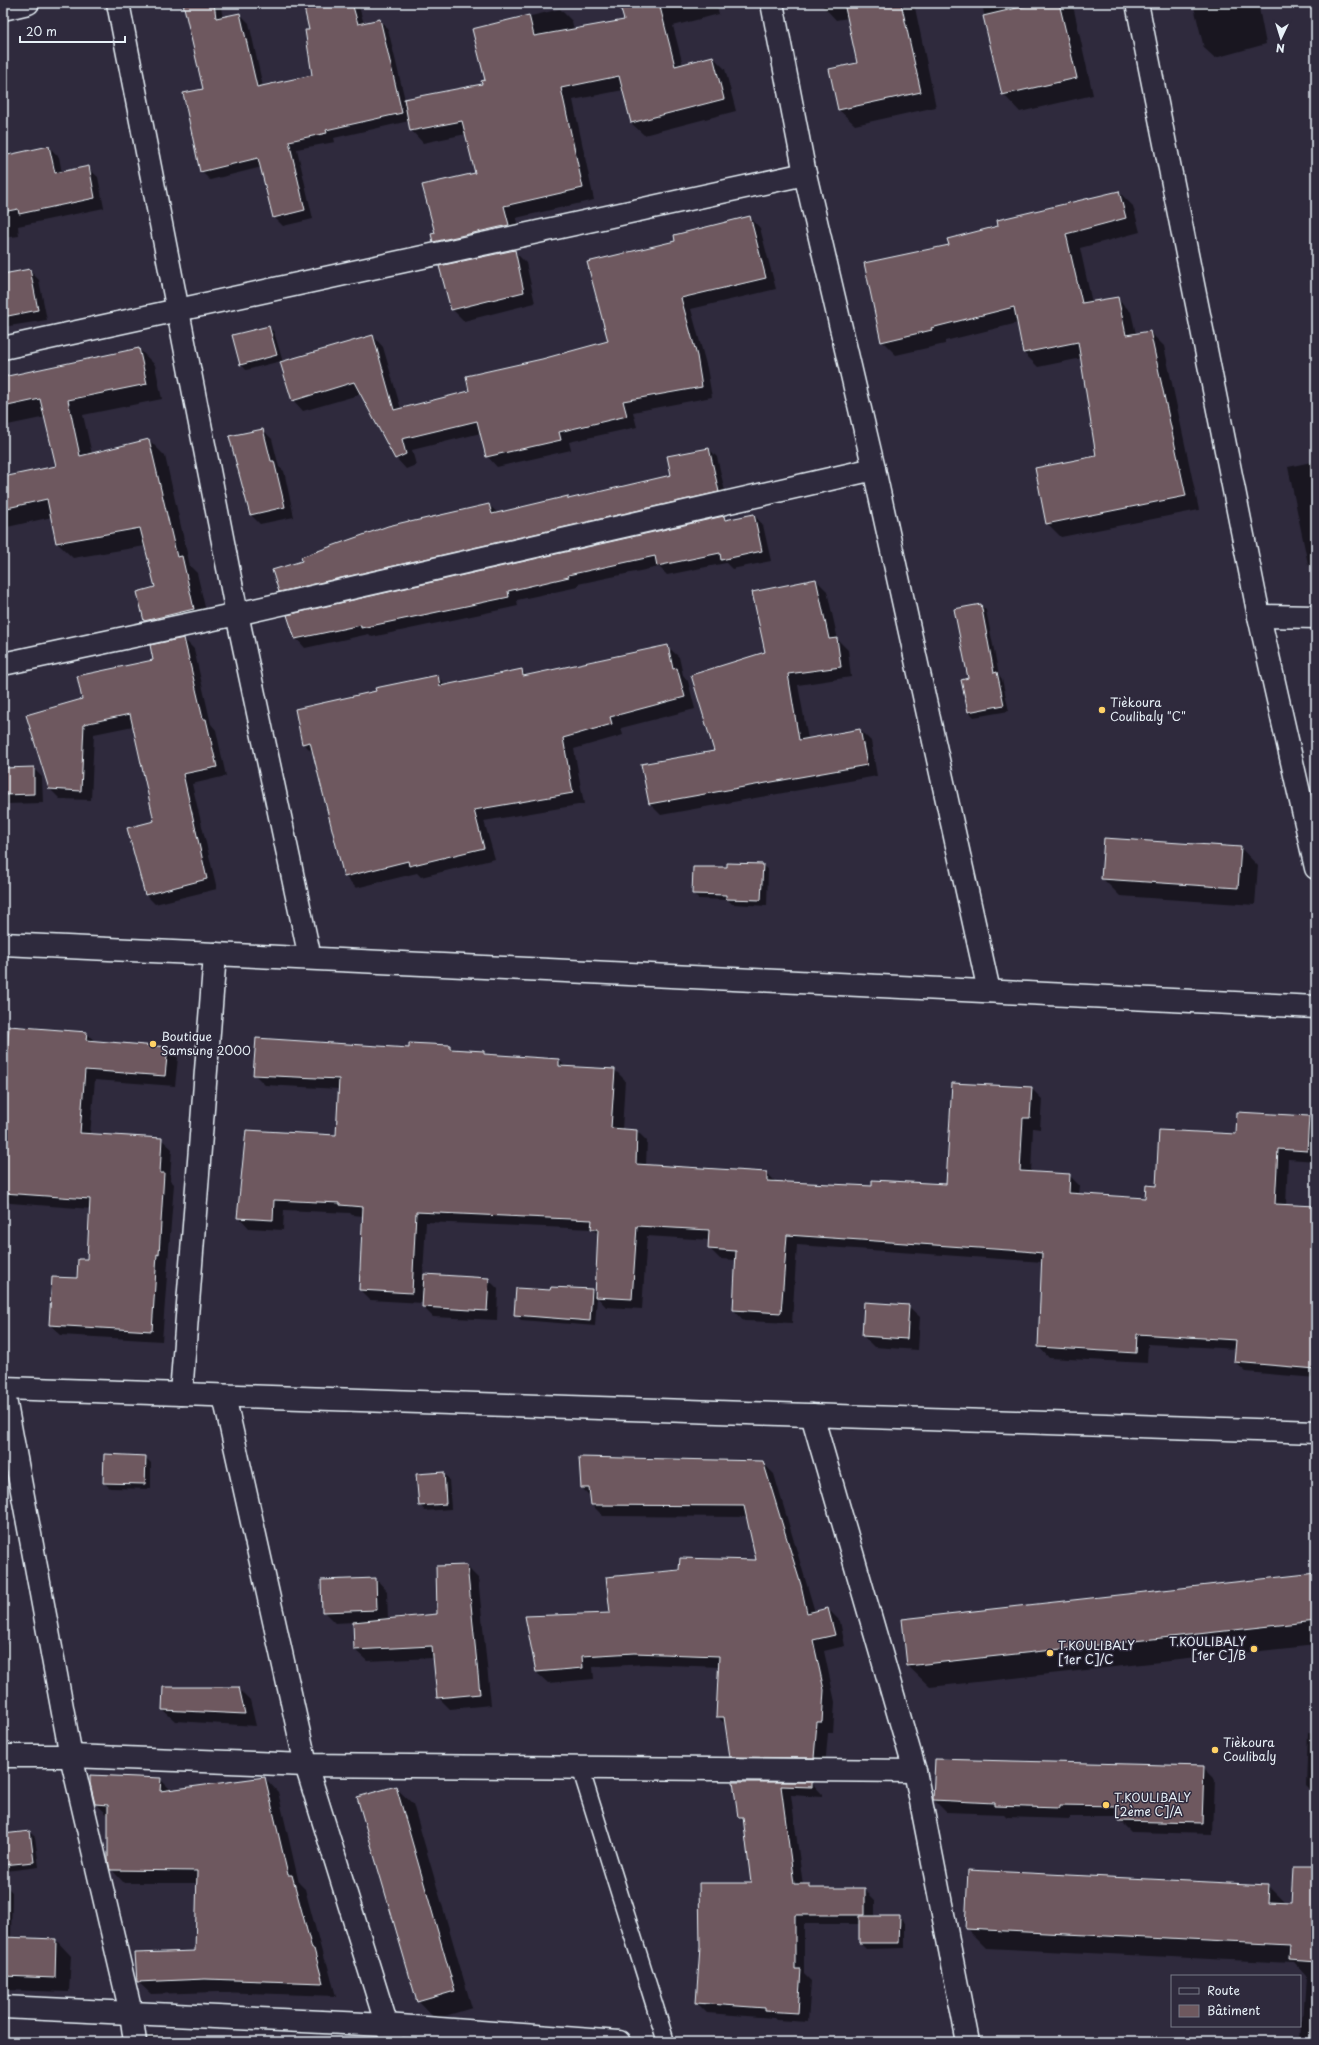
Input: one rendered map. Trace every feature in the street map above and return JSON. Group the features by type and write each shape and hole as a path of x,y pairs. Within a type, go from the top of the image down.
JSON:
{"street":[{"path":"3,9 28,3"},
{"path":"118,3 179,309 237,614 310,958"},
{"path":"772,3 805,174 874,469 989,991"},
{"path":"1138,3 1259,616 1316,868"},
{"path":"3,348 805,174"},
{"path":"3,664 237,614 874,469"},
{"path":"1259,616 1316,617"},
{"path":"3,944 1316,1007"},
{"path":"181,1394 215,954"},
{"path":"135,2042 131,2013 71,1756 3,1388 1316,1432"},
{"path":"224,1396 306,1765 389,2033"},
{"path":"812,1415 915,1771 968,2042"},
{"path":"3,1756 71,1756 306,1765 915,1771"},
{"path":"3,2007 131,2013 389,2033 620,2042"}],"lane":[{"path":"580,1768 666,2042"}],"building":[{"path":"183,3 214,3 216,18 240,13 257,87 312,75 305,30 309,30 303,3 352,3 358,24 380,19 402,113 326,130 327,133 289,141 305,210 273,218 258,158 200,172 183,93 203,89"},
{"path":"619,3 659,3 675,66 713,56 724,99 631,123 619,76 561,88 583,188 504,206 509,225 433,242 431,234 435,233 422,185 475,173 462,121 410,131 404,99 482,84 481,81 485,80 472,29 529,15 534,36 624,20"},
{"path":"844,3 901,3 921,92 838,110 829,69 857,63"},
{"path":"1038,3 1059,3 1077,78 1002,95 983,16"},
{"path":"49,146 55,173 89,166 95,198 19,214 18,209 3,212 3,156"},
{"path":"1119,191 1126,218 1066,234 1082,303 1118,297 1126,335 1150,331 1186,496 1046,524 1035,468 1096,456 1078,342 1023,353 1014,307 931,328 932,330 881,342 864,263 949,245 947,239 998,226 997,220"},
{"path":"750,216 766,278 681,298 697,356 702,387 623,401 627,416 559,432 561,440 486,457 477,421 402,439 406,454 395,459 354,382 292,401 280,362 373,335 394,410 469,391 466,376 542,359 608,341 587,262 675,241 674,235"},
{"path":"515,250 524,292 451,310 439,266"},
{"path":"30,269 38,310 3,317 3,274"},
{"path":"269,326 277,355 240,365 232,335"},
{"path":"139,348 147,384 68,400 80,456 149,439 177,557 182,556 194,609 144,621 137,592 155,587 140,528 56,543 47,499 3,509 3,477 56,466 40,399 3,407 3,377"},
{"path":"263,429 271,461 274,461 285,507 250,515 229,436"},
{"path":"709,448 719,492 279,592 272,570 302,561 301,557 388,526 409,521 489,504 492,514 568,496 568,499 671,475 667,456"},
{"path":"754,514 762,551 721,560 720,553 657,566 655,556 568,575 569,577 508,591 509,597 361,628 361,625 295,639 287,615 724,516 725,520"},
{"path":"816,579 829,639 837,638 841,667 788,674 799,740 860,729 867,765 649,804 641,764 714,751 691,675 765,652 752,592"},
{"path":"981,604 994,673 997,672 1004,705 968,712 961,680 968,678 954,609"},
{"path":"184,638 203,719 206,719 217,767 183,774 207,879 145,895 127,828 154,821 130,714 84,724 81,791 49,789 26,715 82,699 77,676 153,660 150,645"},
{"path":"668,645 673,669 677,668 685,697 610,717 612,724 563,738 573,793 474,810 484,848 409,866 408,861 344,877 310,742 302,744 295,709 376,691 375,688 438,675 440,686 522,669 523,676"},
{"path":"34,767 34,794 3,795 3,768"},
{"path":"1104,838 1241,847 1238,888 1101,879"},
{"path":"727,863 763,864 761,900 726,899 726,895 692,894 693,867 727,867"},
{"path":"9,1026 87,1032 86,1040 168,1047 165,1076 85,1070 80,1133 162,1138 160,1173 164,1173 159,1255 157,1254 152,1331 49,1325 52,1277 77,1278 78,1259 87,1259 90,1199 3,1193 3,1114"},
{"path":"256,1038 409,1048 409,1043 450,1045 450,1049 484,1051 484,1054 559,1059 559,1066 615,1069 611,1128 637,1130 636,1164 767,1172 767,1181 872,1186 872,1180 946,1184 952,1083 1032,1087 1030,1118 1023,1118 1020,1171 1070,1174 1069,1193 1145,1198 1146,1185 1156,1186 1159,1130 1236,1134 1237,1112 1309,1116 1307,1151 1278,1149 1275,1204 1316,1206 1316,1369 1234,1362 1236,1340 1137,1334 1136,1353 1038,1347 1042,1253 1023,1251 787,1235 781,1313 733,1310 736,1251 708,1249 709,1230 637,1226 632,1299 595,1297 598,1229 591,1229 592,1220 416,1212 412,1293 359,1290 363,1207 340,1205 340,1203 274,1200 273,1220 237,1218 246,1130 336,1135 339,1079 253,1075"},
{"path":"424,1274 489,1278 487,1311 422,1307"},
{"path":"551,1287 592,1289 590,1321 514,1315 516,1288 550,1290"},
{"path":"864,1302 909,1305 907,1339 862,1336"},
{"path":"104,1454 146,1456 145,1484 103,1483"},
{"path":"579,1457 763,1461 801,1585 807,1613 828,1608 835,1635 813,1640 824,1690 822,1722 817,1722 814,1758 730,1757 724,1717 716,1717 719,1656 634,1653 582,1656 583,1668 536,1672 525,1616 610,1613 606,1577 679,1570 680,1558 756,1560 744,1506 591,1505 589,1488 581,1488"},
{"path":"444,1472 446,1504 419,1506 416,1474"},
{"path":"467,1565 480,1694 437,1698 432,1646 354,1650 353,1622 437,1614 436,1566"},
{"path":"1316,1573 1316,1621 907,1666 902,1619"},
{"path":"376,1578 377,1610 322,1612 321,1580"},
{"path":"163,1687 239,1687 245,1714 162,1710"},
{"path":"935,1759 1204,1766 1202,1823 1118,1821 1118,1806 1059,1805 1059,1808 994,1806 994,1803 933,1800"},
{"path":"90,1775 161,1778 160,1791 265,1777 288,1875 292,1875 323,1983 205,1979 137,1982 135,1953 195,1951 197,1871 110,1870 108,1860 108,1805 95,1804 90,1783"},
{"path":"733,1782 812,1782 812,1787 781,1786 794,1884 810,1884 810,1888 865,1888 865,1915 795,1915 795,1969 801,1969 798,2013 765,2011 765,2008 696,2003 700,1947 699,1883 751,1883 743,1817 738,1817"},
{"path":"396,1786 455,1991 417,2002 357,1797"},
{"path":"30,1831 34,1862 3,1865 3,1834"},
{"path":"1293,1868 1316,1868 1316,1962 1288,1960 1289,1945 965,1929 968,1870 1269,1885 1268,1902 1291,1903"},
{"path":"859,1916 900,1916 899,1943 859,1943"},
{"path":"3,1937 56,1939 55,1978 3,1976"}],"place":[{"name":"Tièkoura Coulibaly \"C\"","path":"1102,710"},
{"name":"Boutique Samsung 2000","path":"153,1044"},
{"name":"T.KOULIBALY [1er C]/B","path":"1254,1649"},
{"name":"T.KOULIBALY [1er C]/C","path":"1050,1653"},
{"name":"Tièkoura Coulibaly","path":"1215,1750"},
{"name":"T.KOULIBALY [2ème C]/A","path":"1106,1805"}]}
